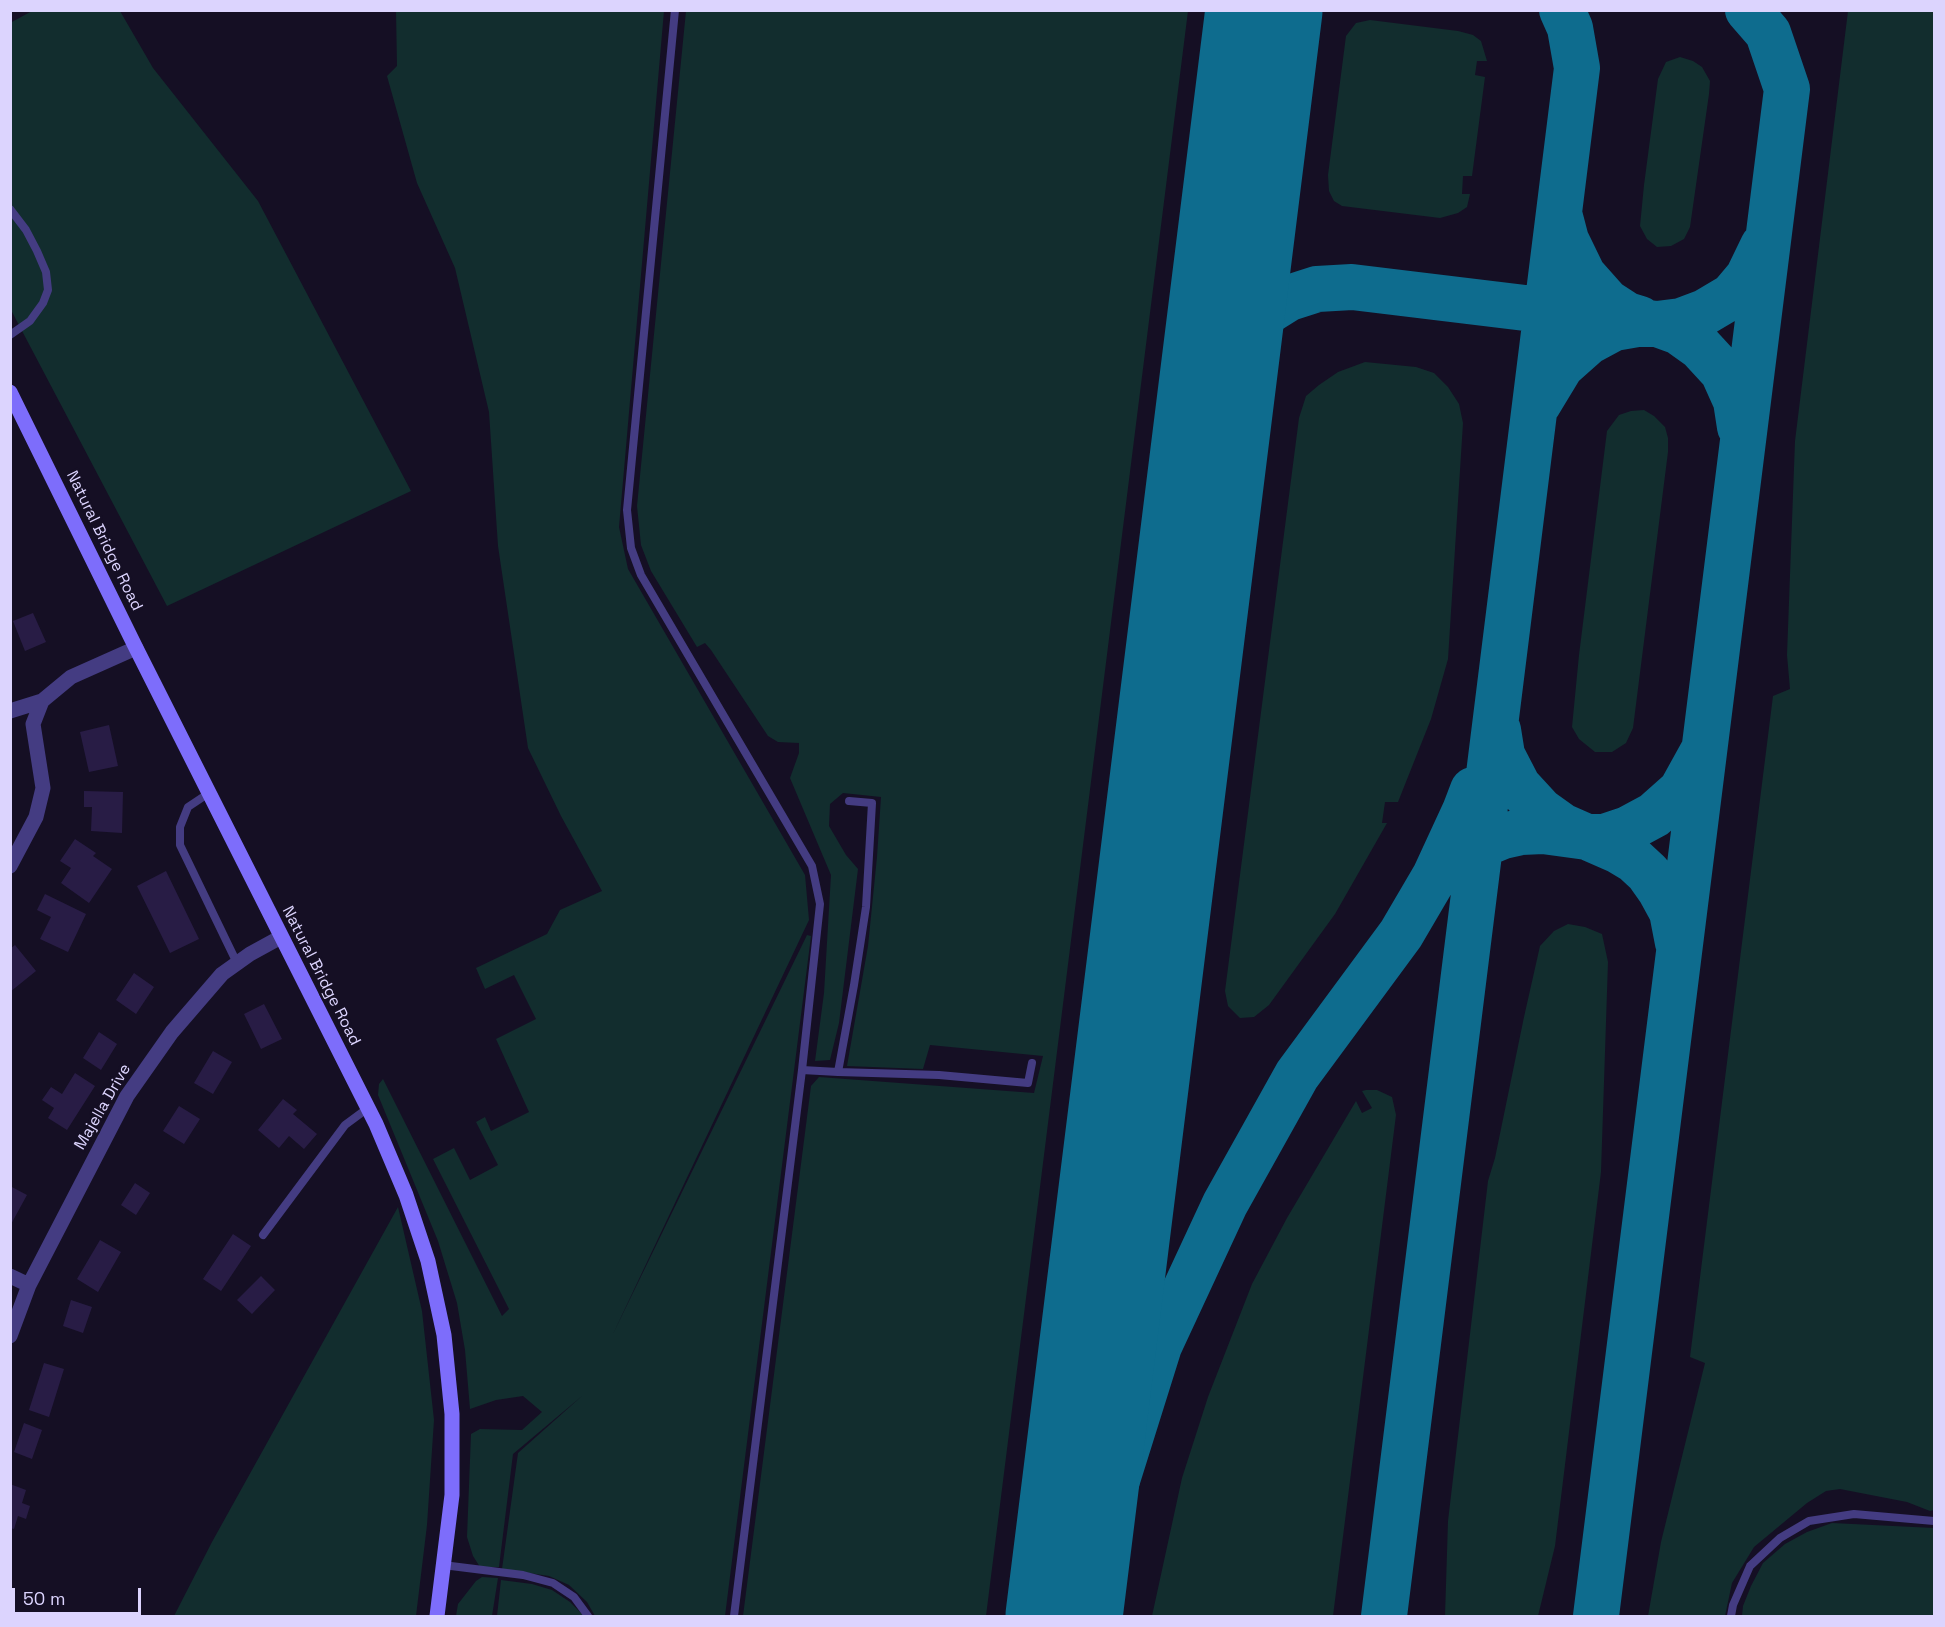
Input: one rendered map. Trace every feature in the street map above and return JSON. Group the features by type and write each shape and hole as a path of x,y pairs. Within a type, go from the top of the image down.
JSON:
{"main road":[{"name":"Natural Bridge Road","path":"10,392 368,1108 406,1195 428,1261 444,1335 452,1414 452,1495 437,1617"}],"street":[{"path":"10,711 42,701 71,677 136,648"},
{"path":"10,866 36,817 43,788 33,724 42,701"},
{"name":"Majella Drive","path":"10,1336 29,1285 127,1096 172,1032 222,974 281,937"},
{"path":"10,1276 29,1285"}],"lane":[{"path":"675,10 627,510 631,548 641,574 812,866 820,904 802,1070 734,1617"},
{"path":"10,209 26,230 37,251 46,272 48,290 44,303 30,321 10,335"},
{"path":"209,793 188,807 180,827 180,845 237,963"},
{"path":"838,1072 866,907 872,803 849,801"},
{"path":"802,1070 939,1075 1028,1083 1032,1063"},
{"path":"263,1235 345,1125 368,1108"},
{"path":"1731,1617 1733,1605 1750,1566 1780,1538 1809,1521 1854,1514 1935,1521"},
{"path":"443,1565 523,1575 553,1583 574,1598 588,1617"}],"green space":[{"path":"32,11 120,11 153,68 258,201 411,491 167,606 11,310 10,23"},
{"path":"396,11 664,11 619,527 628,569 805,875 809,920 612,1336 807,935 811,936 725,1616 595,1616 587,1602 569,1585 549,1576 502,1569 518,1453 582,1396 513,1454 499,1567 480,1567 473,1556 467,1537 471,1434 480,1429 522,1430 542,1412 523,1396 496,1400 470,1409 465,1350 457,1303 438,1241 378,1095 379,1084 383,1079 502,1316 509,1309 433,1159 454,1148 470,1180 498,1165 476,1122 485,1117 491,1131 529,1112 496,1039 536,1019 514,975 485,989 476,968 547,934 560,910 602,891 561,816 528,748 498,546 489,412 455,268 417,183 387,76 397,66"},
{"path":"686,11 1188,11 986,1616 743,1616 811,1086 819,1077 1034,1093 1043,1056 930,1045 923,1069 847,1066 868,946 881,797 843,793 830,804 829,826 846,855 858,869 839,1023 830,1060 815,1061 824,993 831,875 790,778 799,753 799,743 778,742 768,736 711,650 705,643 697,647 651,571 641,545 637,506"},
{"path":"1848,11 1934,11 1934,1510 1930,1511 1907,1502 1840,1489 1826,1491 1807,1503 1754,1547 1732,1583 1725,1616 1648,1616 1661,1542 1705,1363 1690,1357 1773,696 1790,689 1787,655 1795,441"},
{"path":"1370,20 1458,31 1473,35 1481,41 1487,61 1477,61 1475,75 1485,77 1472,176 1463,176 1462,194 1470,194 1467,207 1458,213 1440,218 1342,206 1334,201 1329,191 1328,175 1346,36 1356,23"},
{"path":"1680,57 1702,67 1710,81 1709,94 1690,227 1684,239 1671,246 1657,247 1647,239 1640,226 1644,185 1658,79 1666,62"},
{"path":"1365,362 1416,367 1434,373 1448,387 1459,404 1463,423 1448,659 1431,719 1398,802 1385,802 1382,823 1387,823 1335,914 1269,1005 1254,1017 1240,1018 1228,1006 1225,991 1299,418 1306,396 1338,372"},
{"path":"1644,410 1665,427 1668,452 1633,728 1626,743 1612,752 1595,752 1579,739 1572,727 1607,431 1619,415"},
{"path":"1568,924 1585,927 1602,934 1608,962 1601,1172 1555,1546 1538,1616 1445,1616 1448,1521 1488,1181 1495,1158 1540,946 1554,931"},
{"path":"1377,1090 1392,1097 1396,1115 1333,1616 1152,1616 1182,1478 1208,1397 1252,1284 1287,1218 1356,1101 1362,1113 1372,1108 1362,1091"},
{"path":"398,1207 422,1311 434,1420 427,1525 416,1616 174,1616 212,1542"},
{"path":"1832,1523 1934,1528 1934,1616 1742,1616 1743,1606 1763,1563 1785,1544 1807,1532"},
{"path":"482,1577 498,1578 492,1616 456,1616 458,1604 476,1581"},
{"path":"501,1580 532,1584 552,1590 570,1602 584,1616 497,1616"}],"building":[{"path":"33,613 46,642 25,651 13,621"},
{"path":"109,725 118,766 89,772 80,732"},
{"path":"84,791 123,792 122,833 91,831 92,807 84,807"},
{"path":"75,839 96,853 93,856 112,869 89,903 61,883 71,868 60,861"},
{"path":"166,871 199,939 170,953 137,886"},
{"path":"45,894 86,914 68,952 40,939 51,917 37,910"},
{"path":"15,945 36,971 10,992 10,949"},
{"path":"134,973 154,987 136,1014 116,1000"},
{"path":"264,1004 282,1039 261,1049 244,1014"},
{"path":"99,1032 117,1044 101,1070 83,1058"},
{"path":"213,1051 232,1062 213,1094 194,1083"},
{"path":"75,1073 95,1086 67,1130 48,1118 54,1108 42,1100 51,1087 62,1094"},
{"path":"283,1099 297,1110 293,1114 317,1134 304,1149 289,1136 279,1148 258,1130"},
{"path":"179,1106 200,1119 184,1144 163,1131"},
{"path":"135,1183 150,1193 136,1215 121,1205"},
{"path":"10,1186 27,1195 10,1226"},
{"path":"233,1234 251,1246 221,1291 203,1279"},
{"path":"100,1240 121,1252 98,1292 77,1279"},
{"path":"261,1276 275,1290 252,1314 237,1300"},
{"path":"71,1300 92,1307 83,1333 63,1326"},
{"path":"44,1363 64,1369 49,1417 29,1410"},
{"path":"24,1423 42,1430 32,1459 14,1452"},
{"path":"10,1484 26,1490 22,1503 30,1506 26,1519 18,1516 14,1529 10,1528"}],"taxiway":[{"path":"1261,33 1273,10"},
{"path":"1384,1616 1577,68 1570,28 1562,10"},
{"path":"1596,1616 1787,89 1768,33 1748,10"},
{"path":"1560,217 1566,240 1583,275 1607,302 1627,315 1640,319"},
{"path":"1216,399 1230,362 1245,335 1265,313 1289,298 1317,289 1352,287 1657,324 1681,321 1705,312 1732,296 1748,277 1763,246"},
{"path":"1538,404 1561,366 1588,342 1614,328 1637,324 1657,324 1679,332 1700,347 1723,372 1736,401 1740,427"},
{"path":"1498,730 1502,755 1518,786 1541,811 1562,826 1587,837 1604,837 1628,829 1654,815 1681,791 1702,753"},
{"path":"1077,1616 1159,1346 1225,1204 1297,1075 1401,934 1435,876 1473,790"},
{"path":"1458,862 1471,851 1486,843 1521,832 1543,831 1587,837 1619,851 1634,860 1648,873 1672,912 1678,943"}],"runway":[{"path":"1064,1616 1264,10"}]}
